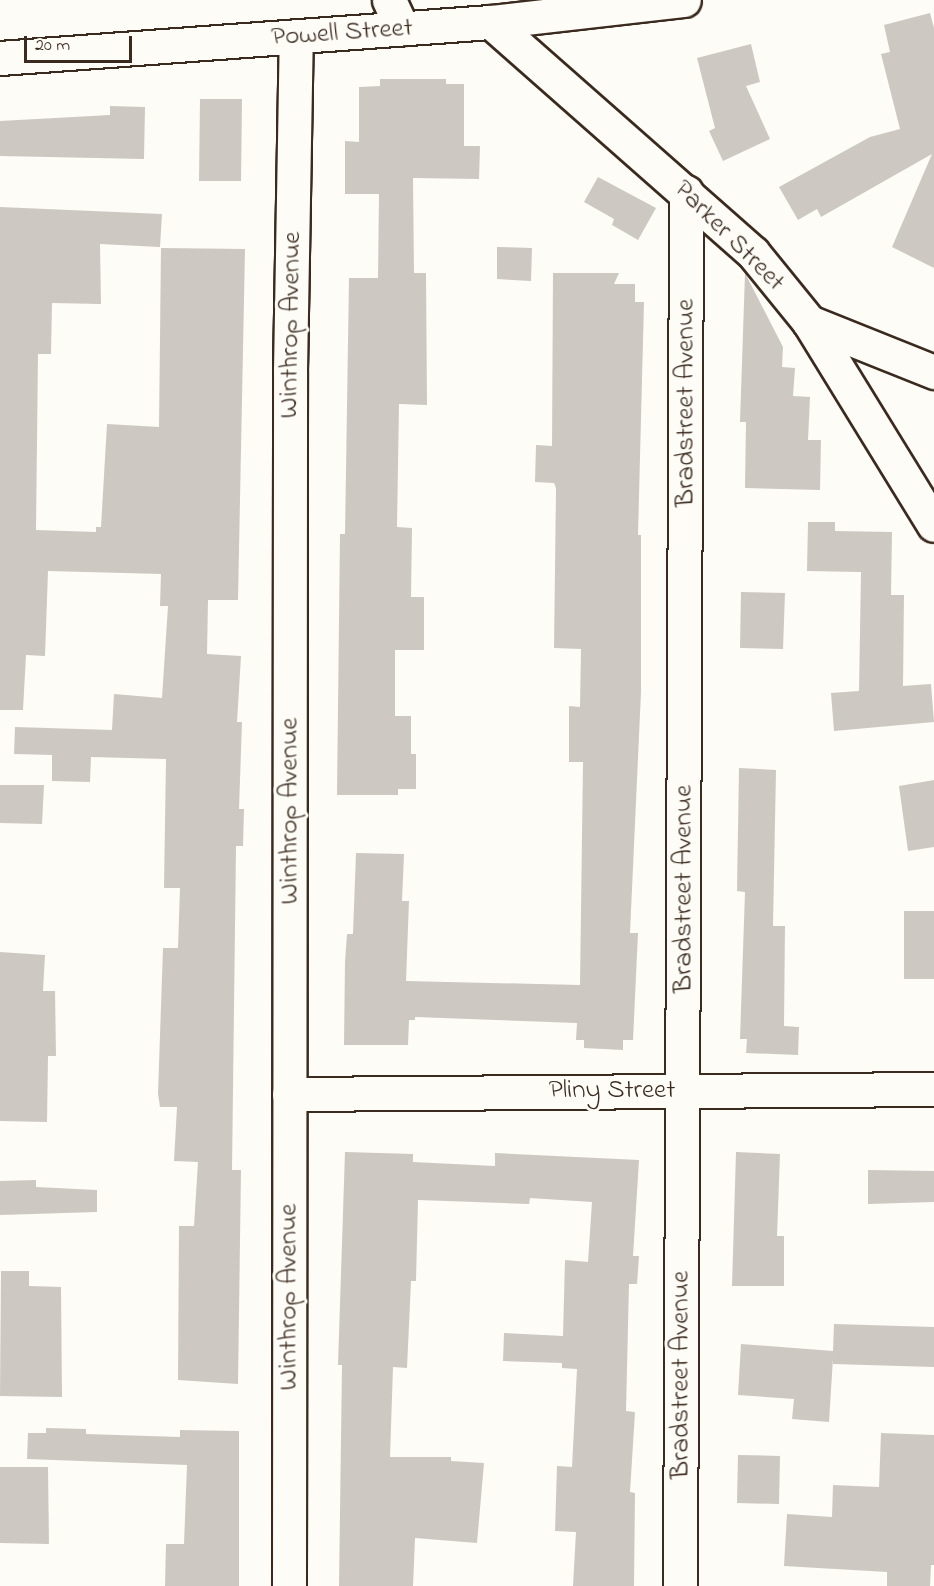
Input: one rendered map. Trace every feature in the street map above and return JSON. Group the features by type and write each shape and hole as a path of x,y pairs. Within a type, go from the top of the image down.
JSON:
{"street":[{"name":"Powell Street","path":"0,58 296,36 396,14 491,22 684,0"},
{"name":"Parker Street","path":"491,22 753,253 809,322 934,525"},
{"name":"Winthrop Avenue","path":"289,1586 290,370 296,36"},
{"name":"Bradstreet Avenue","path":"680,1586 684,1091 686,192"},
{"path":"809,322 934,372"},
{"name":"Pliny Street","path":"289,1094 934,1089"}],"building":[{"path":"930,13 934,28 934,268 892,247 932,154 821,217 817,209 798,220 779,187 870,137 900,129 881,54 890,52 884,25"},
{"path":"751,44 760,82 746,86 770,139 723,161 709,131 715,128 697,58"},
{"path":"380,79 446,79 446,84 464,84 464,146 480,146 479,179 413,178 414,273 426,273 427,405 399,404 397,527 412,528 411,597 424,597 424,650 395,650 395,716 411,716 411,754 416,754 416,789 398,789 398,795 337,795 340,534 345,534 349,278 378,278 379,194 345,194 345,141 359,142 359,87 380,86"},
{"path":"200,99 242,99 241,181 199,181"},
{"path":"110,106 145,107 144,159 0,156 0,121 110,115"},
{"path":"598,177 656,208 638,240 612,225 614,219 584,202"},
{"path":"0,207 162,214 160,247 100,244 101,304 52,303 51,354 38,354 36,530 96,532 96,527 101,527 107,424 159,427 161,248 245,249 238,600 208,600 207,654 241,656 237,722 242,722 239,809 244,809 243,846 236,846 232,1170 241,1170 238,1384 178,1380 179,1226 194,1226 198,1162 174,1161 177,1107 160,1107 158,1094 163,948 178,948 180,888 164,888 166,759 91,757 90,782 52,781 52,755 14,754 15,727 112,730 114,694 162,698 168,606 160,606 161,574 48,571 45,656 26,655 23,710 0,710"},
{"path":"497,247 532,248 531,281 497,279"},
{"path":"553,273 619,273 614,284 635,284 635,302 644,302 638,535 641,535 641,692 630,933 638,933 633,1040 623,1040 623,1050 584,1048 584,1040 576,1040 577,1023 415,1017 415,1020 409,1020 408,1045 344,1045 345,962 347,934 353,934 356,853 404,854 402,901 409,901 406,981 580,985 583,762 569,762 569,706 580,707 581,649 554,648 556,488 554,483 535,482 536,445 552,446"},
{"path":"745,273 783,347 782,367 795,368 793,396 810,397 808,440 821,440 820,490 745,488 746,422 740,422"},
{"path":"808,522 835,522 835,531 892,532 891,595 904,595 903,686 931,684 934,722 834,731 831,693 859,691 861,572 807,571"},
{"path":"741,592 785,593 783,649 740,648"},
{"path":"739,768 776,770 773,926 785,926 784,1026 799,1027 798,1055 746,1053 747,1039 740,1039 745,892 737,891"},
{"path":"934,780 934,847 908,851 899,786"},
{"path":"0,785 44,785 42,824 0,823"},
{"path":"904,911 934,911 934,979 904,979"},
{"path":"0,952 45,955 43,991 55,991 56,1056 48,1056 47,1122 0,1121"},
{"path":"345,1152 413,1154 413,1162 495,1166 495,1153 639,1160 633,1256 639,1256 637,1284 629,1284 626,1411 635,1412 630,1492 635,1493 634,1586 573,1586 576,1532 555,1531 557,1466 572,1467 577,1369 562,1368 562,1363 503,1361 504,1333 563,1336 565,1260 588,1262 592,1202 530,1198 529,1204 418,1200 416,1281 411,1281 407,1368 393,1367 390,1457 451,1457 451,1461 484,1463 477,1543 415,1538 413,1586 339,1586 342,1365 338,1365"},
{"path":"736,1152 780,1154 777,1236 784,1236 784,1286 732,1286"},
{"path":"868,1170 934,1171 934,1202 868,1204"},
{"path":"36,1180 36,1187 97,1190 97,1212 0,1215 0,1181"},
{"path":"1,1271 29,1271 29,1286 61,1287 62,1397 0,1396"},
{"path":"834,1324 934,1327 934,1367 833,1364 833,1358 829,1422 792,1419 794,1399 738,1395 741,1344 833,1351"},
{"path":"46,1428 86,1429 86,1434 180,1437 180,1430 239,1431 239,1586 165,1586 166,1544 184,1544 187,1465 27,1459 28,1433 46,1433"},
{"path":"881,1433 934,1435 934,1565 931,1565 930,1586 887,1586 887,1572 784,1566 787,1514 832,1517 833,1485 879,1487"},
{"path":"738,1455 780,1456 779,1504 737,1503"},
{"path":"0,1467 48,1467 49,1544 0,1543"}]}
